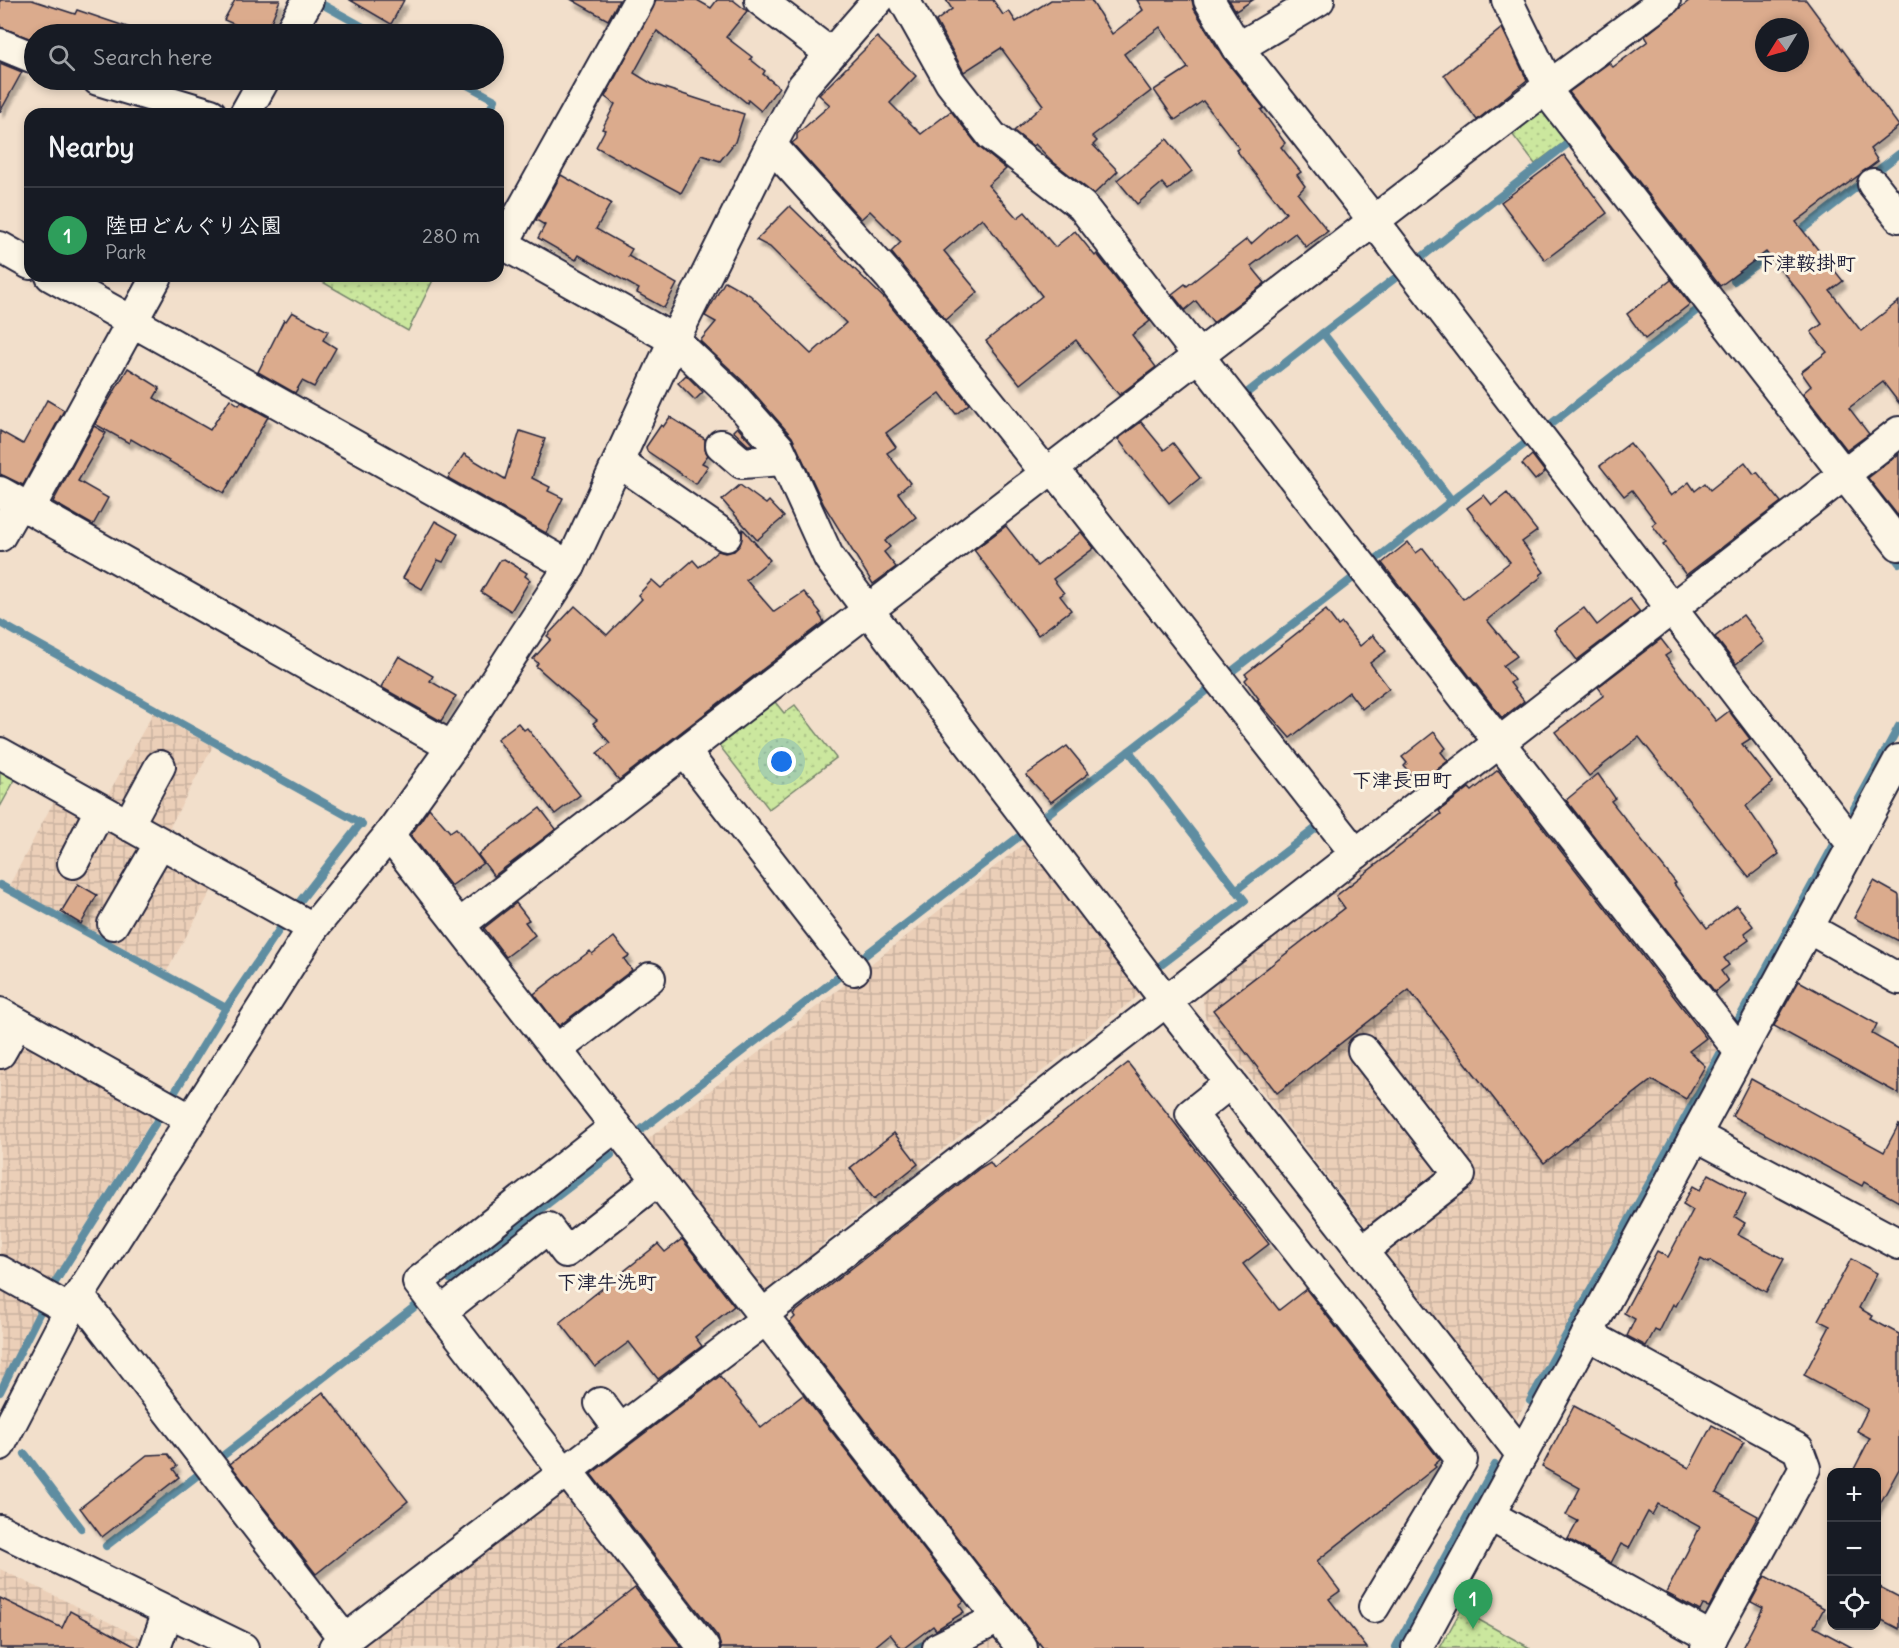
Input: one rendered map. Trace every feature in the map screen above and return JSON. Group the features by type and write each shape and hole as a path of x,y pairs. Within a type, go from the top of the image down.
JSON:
{"street":[{"path":"295,24 308,0"},
{"path":"504,236 639,0"},
{"path":"760,0 830,53"},
{"path":"0,1445 74,1303 189,1119 313,928 389,835 452,747 570,566 620,463 674,340 771,145 803,86 878,0"},
{"path":"904,0 950,81 992,136 1082,206 1740,1052"},
{"path":"1209,0 1238,48 1374,221 1853,845"},
{"path":"1238,48 1319,0"},
{"path":"1507,0 1547,88 1899,545"},
{"path":"459,925 1547,88 1665,0"},
{"path":"0,44 24,54"},
{"path":"131,90 191,108"},
{"path":"771,145 889,276 1050,471 1356,854"},
{"path":"1874,184 1899,217"},
{"path":"504,245 674,340 733,396 779,448 829,558 1166,1001 1522,1455"},
{"path":"0,248 24,261"},
{"path":"62,282 570,566"},
{"path":"0,536 16,501 132,322 153,282"},
{"path":"0,1271 74,1303 339,1644 566,1472 1166,1001 1899,432"},
{"path":"721,446 742,463 784,460"},
{"path":"620,463 726,536"},
{"path":"16,501 452,747"},
{"path":"685,752 854,970"},
{"path":"0,753 313,928"},
{"path":"1417,1648 1899,760"},
{"path":"128,825 160,766"},
{"path":"73,863 100,810"},
{"path":"389,835 1022,1648"},
{"path":"113,924 160,843"},
{"path":"1808,928 1899,979"},
{"path":"556,1050 650,978"},
{"path":"0,1053 9,1018 189,1119"},
{"path":"1362,1251 1460,1175 1363,1050"},
{"path":"1230,1083 1191,1114 1462,1460 1374,1607"},
{"path":"616,1126 418,1282 704,1648"},
{"path":"1695,1135 1899,1244"},
{"path":"441,1312 548,1228 566,1252 658,1180"},
{"path":"1370,1342 1409,1312"},
{"path":"1489,1515 1709,1643 1805,1468 1798,1449 1587,1334"},
{"path":"600,1403 620,1430"},
{"path":"0,1530 243,1648"},
{"path":"155,1648 168,1612"},
{"path":"938,1648 999,1618"}],"shaded area":[{"path":"153,713 213,746 165,836 104,802"},
{"path":"1495,767 1507,768 1721,1043 1515,1422 1205,1017 1202,991"},
{"path":"56,797 215,884 167,971 9,886"},
{"path":"1026,842 1143,992 821,1245 826,1253 767,1299 638,1147"},
{"path":"0,1024 157,1112 47,1288 0,1262"},
{"path":"0,1285 39,1307 0,1385"},
{"path":"567,1486 693,1648 364,1648 357,1638"},
{"path":"0,1569 162,1648 0,1648"},
{"path":"995,1628 1010,1648 954,1648"}],"green space":[{"path":"1536,104 1571,137 1535,164 1506,126"},
{"path":"322,282 432,282 408,331"},
{"path":"771,697 784,713 795,705 836,758 769,809 715,740"},
{"path":"0,766 17,776 0,807"},
{"path":"1461,1610 1530,1648 1440,1648"}],"building":[{"path":"0,0 32,0 75,14 77,10 118,24 24,24 24,36 0,27"},
{"path":"235,0 280,0 270,24 234,24 224,20"},
{"path":"350,0 404,0 391,24"},
{"path":"572,0 619,0 608,20"},
{"path":"656,0 697,0 711,8 717,0 733,0 747,11 726,37 752,57 750,59 765,71 763,74 779,87 761,111 748,100 747,103 657,31 634,73 652,84 744,114 735,142 720,161 702,155 681,193 596,147 615,104 605,97"},
{"path":"946,0 993,0 1003,15 1009,11 1016,22 1051,0 1091,0 1112,34 1143,10 1137,0 1192,0 1194,9 1223,57 1264,108 1261,110 1285,143 1281,147 1301,172 1297,175 1305,186 1298,194 1328,231 1306,247 1295,233 1251,266 1265,283 1213,323 1196,301 1185,310 1172,294 1185,284 1187,286 1247,239 1251,244 1286,213 1236,150 1239,148 1203,101 1175,120 1154,90 1188,68 1160,27 1124,54 1151,91 1092,136 1097,141 1093,145 1118,171 1094,194 1052,161 1035,144 1033,146 1014,131 1043,105 1001,48 964,72 936,21 952,9"},
{"path":"1229,0 1253,0 1236,11"},
{"path":"1690,0 1806,0 1899,126 1870,149 1878,161 1796,222 1843,281 1830,291 1861,331 1899,301 1899,403 1883,382 1849,408 1869,434 1847,450 1803,393 1811,386 1801,372 1827,352 1811,332 1822,324 1804,298 1766,252 1720,286 1569,92 1609,63 1613,67 1648,41 1645,36"},
{"path":"1502,28 1527,80 1477,120 1444,75"},
{"path":"877,37 916,76 890,103 921,134 951,111 979,147 1006,169 988,185 1017,218 1025,212 1055,247 1075,231 1095,256 1097,254 1150,321 1132,335 1156,367 1119,395 1076,340 1020,384 986,341 1042,296 982,218 944,251 978,292 946,320 891,252 901,242 870,211 861,219 792,143 797,139 797,134 830,105 819,95"},
{"path":"0,63 22,72 0,112"},
{"path":"1167,139 1192,171 1168,190 1162,183 1137,204 1117,180"},
{"path":"1564,155 1607,213 1545,260 1501,202"},
{"path":"561,175 611,203 596,229 632,249 628,256 677,284 664,308 637,293 639,289 579,255 576,260 538,238 545,225 536,220"},
{"path":"790,206 885,299 969,404 956,414 940,393 886,433 896,447 887,453 910,483 898,493 916,517 885,541 890,547 884,552 896,567 873,584 824,505 792,437 746,384 700,341 716,322 705,316 725,281 750,295 811,354 846,323 770,247 756,240"},
{"path":"1670,278 1690,304 1645,339 1627,314 1671,280"},
{"path":"292,312 328,331 323,340 336,348 314,387 302,381 295,393 258,372 284,320 286,321"},
{"path":"128,368 160,388 154,398 210,430 230,399 239,405 241,402 268,417 224,493 131,439 129,443 95,424"},
{"path":"686,375 703,392 695,400 678,383"},
{"path":"47,400 64,410 23,485 0,474 0,431 23,444"},
{"path":"670,417 705,439 705,450 708,455 702,463 708,466 696,484 647,451 646,447 661,425 663,427"},
{"path":"1141,422 1164,450 1173,443 1200,478 1169,503 1118,439"},
{"path":"94,426 106,433 78,481 108,498 93,525 53,502"},
{"path":"737,427 753,445 748,445 733,431"},
{"path":"520,431 545,439 532,478 550,487 548,491 563,498 546,533 448,478 464,454 505,479"},
{"path":"1630,443 1671,496 1689,482 1695,491 1705,483 1710,490 1745,462 1754,474 1757,472 1781,502 1686,575 1663,545 1666,543 1652,525 1656,522 1632,490 1624,496 1600,466"},
{"path":"1899,454 1899,517 1868,478"},
{"path":"1532,455 1545,472 1535,480 1522,464"},
{"path":"740,485 766,504 769,501 784,517 757,540 722,500"},
{"path":"1507,493 1537,531 1522,542 1544,572 1540,575 1541,577 1487,620 1517,656 1503,666 1514,680 1510,683 1524,701 1502,718 1382,563 1408,542 1416,553 1423,548 1463,599 1510,562 1467,508 1484,495 1492,505"},
{"path":"435,521 458,534 443,562 438,560 422,589 403,578"},
{"path":"1006,526 1037,566 1081,532 1094,548 1053,579 1064,593 1060,596 1071,610 1038,635 974,550"},
{"path":"743,529 770,560 746,580 774,612 804,592 821,613 819,614 824,622 619,780 597,753 610,743 593,723 597,720 536,666 538,663 533,659 551,639 547,636 575,606 607,635 642,599 638,595 652,580 661,588 693,560 699,567 718,551 725,553 734,551 740,545"},
{"path":"504,559 527,573 525,576 530,580 511,611 481,592 500,560"},
{"path":"1630,599 1640,612 1577,660 1554,630 1584,608 1597,625"},
{"path":"1326,610 1338,626 1342,623 1360,646 1373,635 1386,651 1370,663 1389,688 1362,709 1349,692 1290,738 1257,700 1259,699 1245,680 1248,677 1245,674"},
{"path":"1743,615 1764,642 1736,664 1715,637"},
{"path":"1661,639 1671,652 1665,656 1716,721 1729,711 1750,739 1742,744 1773,783 1746,806 1779,854 1749,877 1639,737 1589,776 1555,732 1604,695 1598,687"},
{"path":"399,656 433,676 430,681 456,696 441,721 381,687"},
{"path":"518,723 524,730 527,728 580,795 555,814 497,739"},
{"path":"1434,732 1446,748 1441,752 1448,761 1418,784 1404,766 1407,763 1402,757"},
{"path":"1067,746 1089,773 1051,802 1026,775"},
{"path":"1498,770 1706,1038 1689,1051 1705,1066 1686,1099 1652,1080 1544,1163 1409,990 1277,1093 1213,1010 1345,908 1336,896 1441,814 1439,811 1469,788 1472,791"},
{"path":"1598,774 1615,798 1611,801 1676,883 1674,884 1707,928 1737,905 1753,926 1744,933 1749,940 1724,958 1729,965 1721,971 1728,981 1715,992 1566,800"},
{"path":"429,808 450,832 456,828 483,863 451,886 411,835"},
{"path":"540,808 556,829 494,876 478,855"},
{"path":"1874,881 1899,895 1899,941 1854,918"},
{"path":"78,884 97,895 81,924 61,912"},
{"path":"516,903 529,920 525,922 535,935 506,957 484,928"},
{"path":"614,937 629,956 624,959 632,970 559,1026 534,994 590,951 592,954"},
{"path":"1799,981 1877,1024 1872,1034 1899,1049 1899,1094 1774,1026"},
{"path":"1128,1063 1269,1244 1243,1264 1279,1310 1306,1289 1440,1460 1434,1465 1436,1467 1317,1561 1340,1591 1329,1599 1367,1648 1043,1648 790,1322 795,1317 793,1314 980,1168 990,1162 994,1168"},
{"path":"1751,1079 1884,1152 1899,1124 1899,1202 1864,1182 1862,1186 1732,1116"},
{"path":"894,1133 918,1164 874,1199 850,1168"},
{"path":"1709,1174 1746,1194 1735,1217 1745,1223 1738,1235 1784,1259 1766,1292 1710,1261 1708,1263 1701,1259 1676,1306 1673,1304 1659,1332 1655,1330 1646,1346 1627,1336 1635,1319 1624,1313 1657,1251 1668,1257 1693,1210 1683,1204 1693,1186 1700,1190"},
{"path":"682,1239 734,1306 695,1337 702,1346 658,1379 629,1342 595,1367 560,1322 658,1244 665,1252"},
{"path":"1851,1259 1877,1273 1859,1308 1873,1316 1871,1319 1899,1334 1899,1469 1881,1502 1881,1468 1855,1468 1870,1438 1857,1431 1868,1409 1804,1375 1830,1326 1818,1320"},
{"path":"720,1376 761,1428 803,1395 964,1601 959,1605 964,1612 936,1630 933,1626 904,1648 901,1648 890,1634 873,1648 721,1648 718,1637 591,1474"},
{"path":"323,1392 408,1501 316,1574 230,1464"},
{"path":"1574,1406 1689,1468 1712,1425 1744,1442 1716,1493 1758,1516 1709,1607 1703,1605 1700,1611 1666,1593 1700,1527 1658,1504 1652,1515 1648,1512 1629,1548 1621,1544 1611,1563 1568,1539 1578,1521 1566,1515 1580,1488 1542,1467"},
{"path":"168,1454 177,1466 173,1469 179,1477 102,1537 80,1508 147,1455"},
{"path":"1765,1576 1824,1608 1814,1627 1853,1648 1742,1648 1763,1608 1751,1602"},
{"path":"635,1588 682,1648 557,1648"},
{"path":"1881,1588 1899,1597 1899,1629 1881,1620"},
{"path":"0,1598 62,1628 70,1611 138,1648 0,1648"}],"waterway":[{"path":"320,3 358,24"},
{"path":"476,90 495,100 490,108"},
{"path":"1418,260 1571,141"},
{"path":"1795,235 1899,154"},
{"path":"1734,281 1776,249"},
{"path":"1323,333 1403,272"},
{"path":"1547,427 1701,307"},
{"path":"1243,396 1323,333 1452,501"},
{"path":"1371,563 1531,439"},
{"path":"1891,552 1899,563"},
{"path":"1227,675 1358,574"},
{"path":"0,623 362,824"},
{"path":"1045,816 1213,686"},
{"path":"1853,810 1899,726"},
{"path":"1129,751 1245,901 1161,965"},
{"path":"297,905 361,823"},
{"path":"1236,890 1320,825"},
{"path":"859,960 1025,832"},
{"path":"1736,1024 1837,839"},
{"path":"0,885 226,1008"},
{"path":"173,1095 226,1008 283,924"},
{"path":"633,1136 845,972"},
{"path":"1530,1401 1722,1050"},
{"path":"52,1287 160,1116"},
{"path":"450,1279 611,1155"},
{"path":"220,1458 422,1301"},
{"path":"0,1392 41,1310"},
{"path":"25,1454 81,1528"},
{"path":"1396,1647 1495,1465"},
{"path":"106,1546 203,1471"},
{"path":"917,1648 933,1640"}],"place":[{"name":"陸田どんぐり公園","path":"1473,1629"}],"district":[{"name":"下津鞍掛町","path":"1806,262"},
{"name":"下津長田町","path":"1402,779"},
{"name":"下津牛洗町","path":"607,1281"}]}
